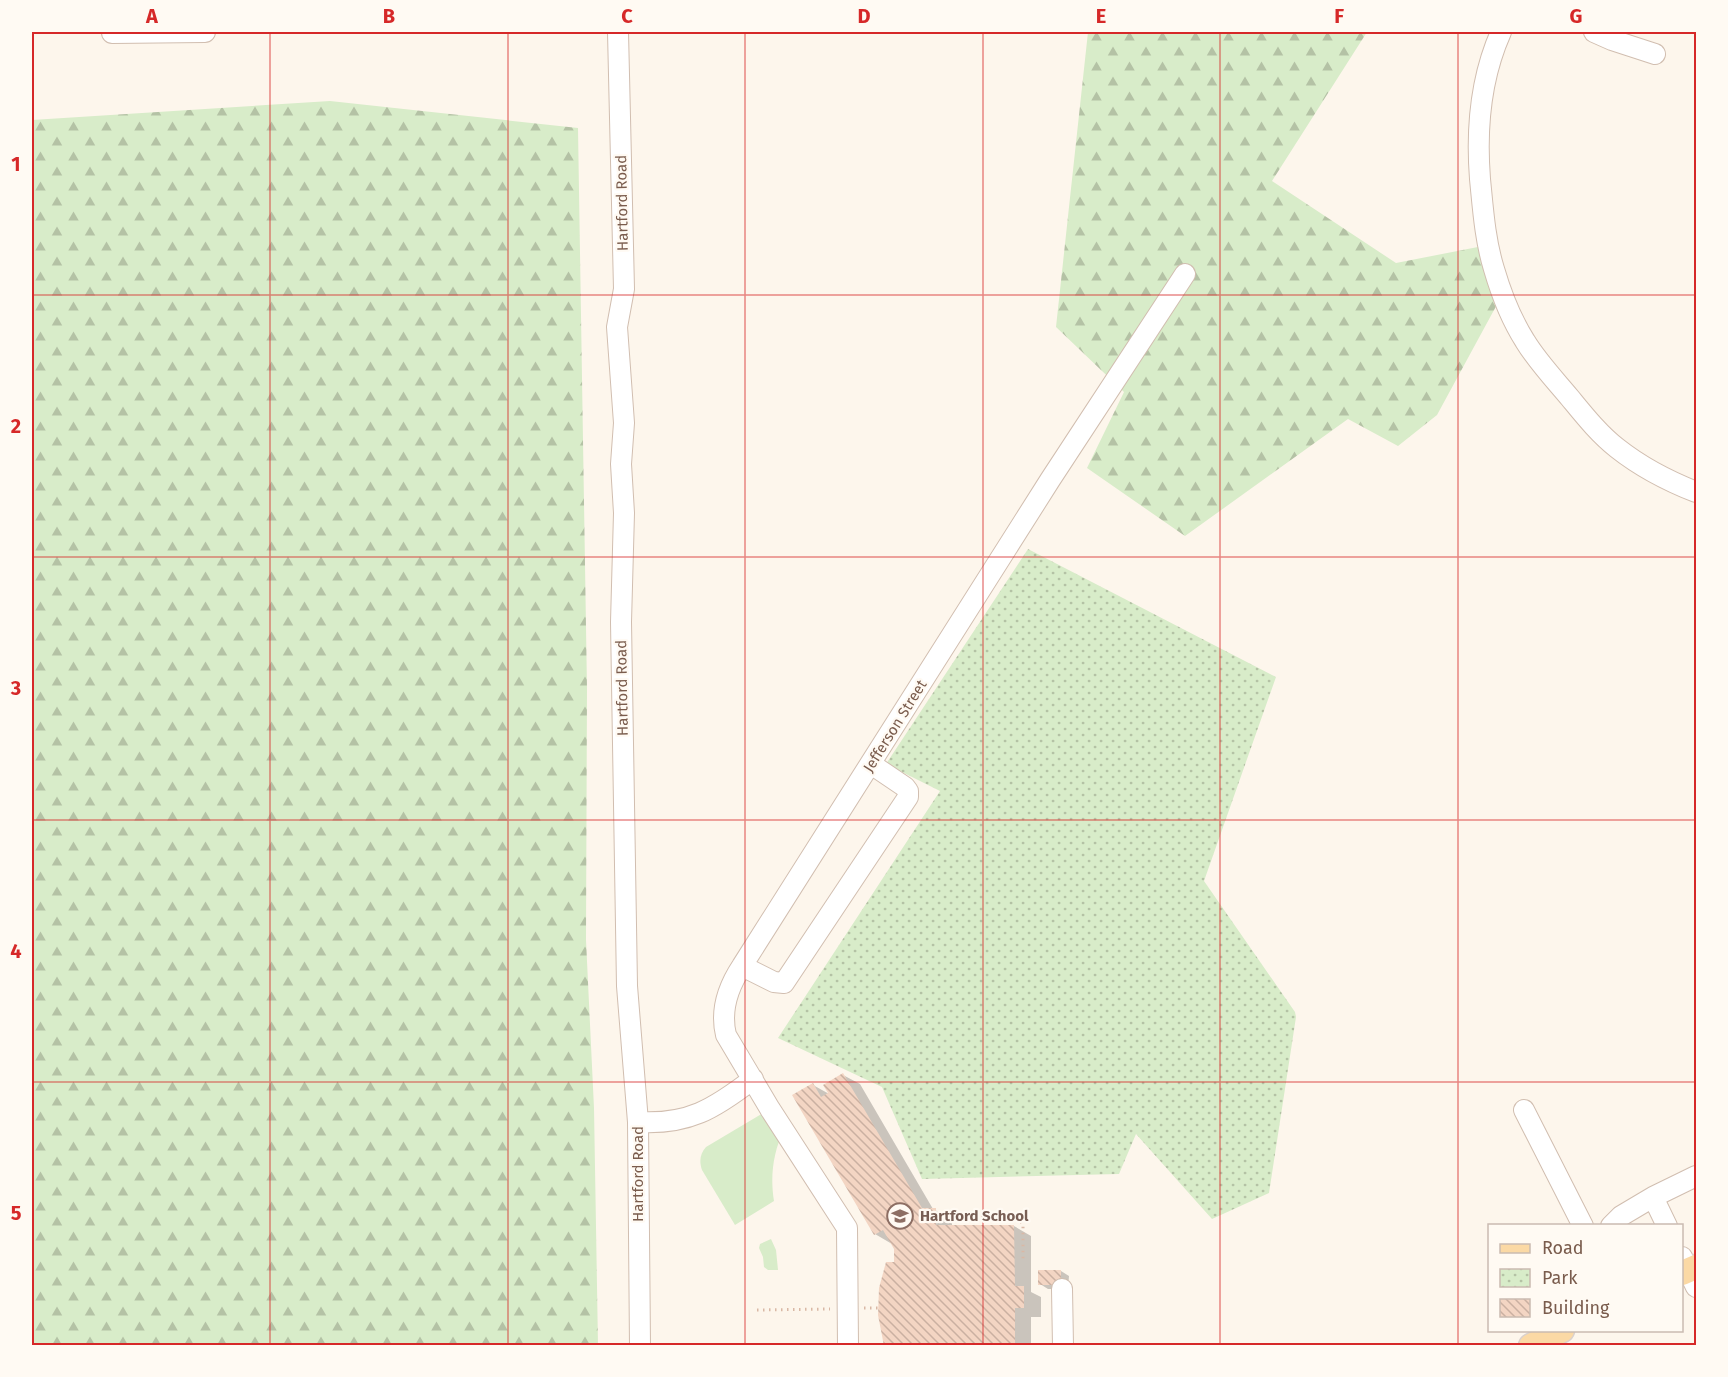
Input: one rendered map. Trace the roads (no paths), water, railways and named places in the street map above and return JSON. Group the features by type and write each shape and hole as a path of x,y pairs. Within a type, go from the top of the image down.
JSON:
{"main road":[{"path":"1532,1346 1559,1332"}],"street":[{"path":"112,32 205,32"},
{"name":"Hartford Road","path":"618,32 624,289 617,327 624,423 621,464 624,513 621,622 627,986 638,1122 639,1346"},
{"path":"1501,32 1489,64 1482,96 1478,145 1487,240 1494,269 1510,312 1525,341 1589,422 1616,448 1648,470 1696,492"},
{"path":"1594,32 1655,54"},
{"name":"Jefferson Street","path":"848,1346 847,1228 770,1109 726,1035 723,1024 729,990 1050,480 1185,274"},
{"path":"742,966 774,982 784,983 908,797 905,787 871,764"},
{"path":"638,1122 668,1122 698,1115 725,1101 753,1079"},
{"path":"1524,1110 1582,1224"},
{"path":"1613,1224 1621,1216 1653,1197 1696,1176"},
{"path":"1653,1197 1665,1224"},
{"path":"1062,1289 1063,1346"}],"place":[{"name":"Hartford School","path":"900,1216"}]}
